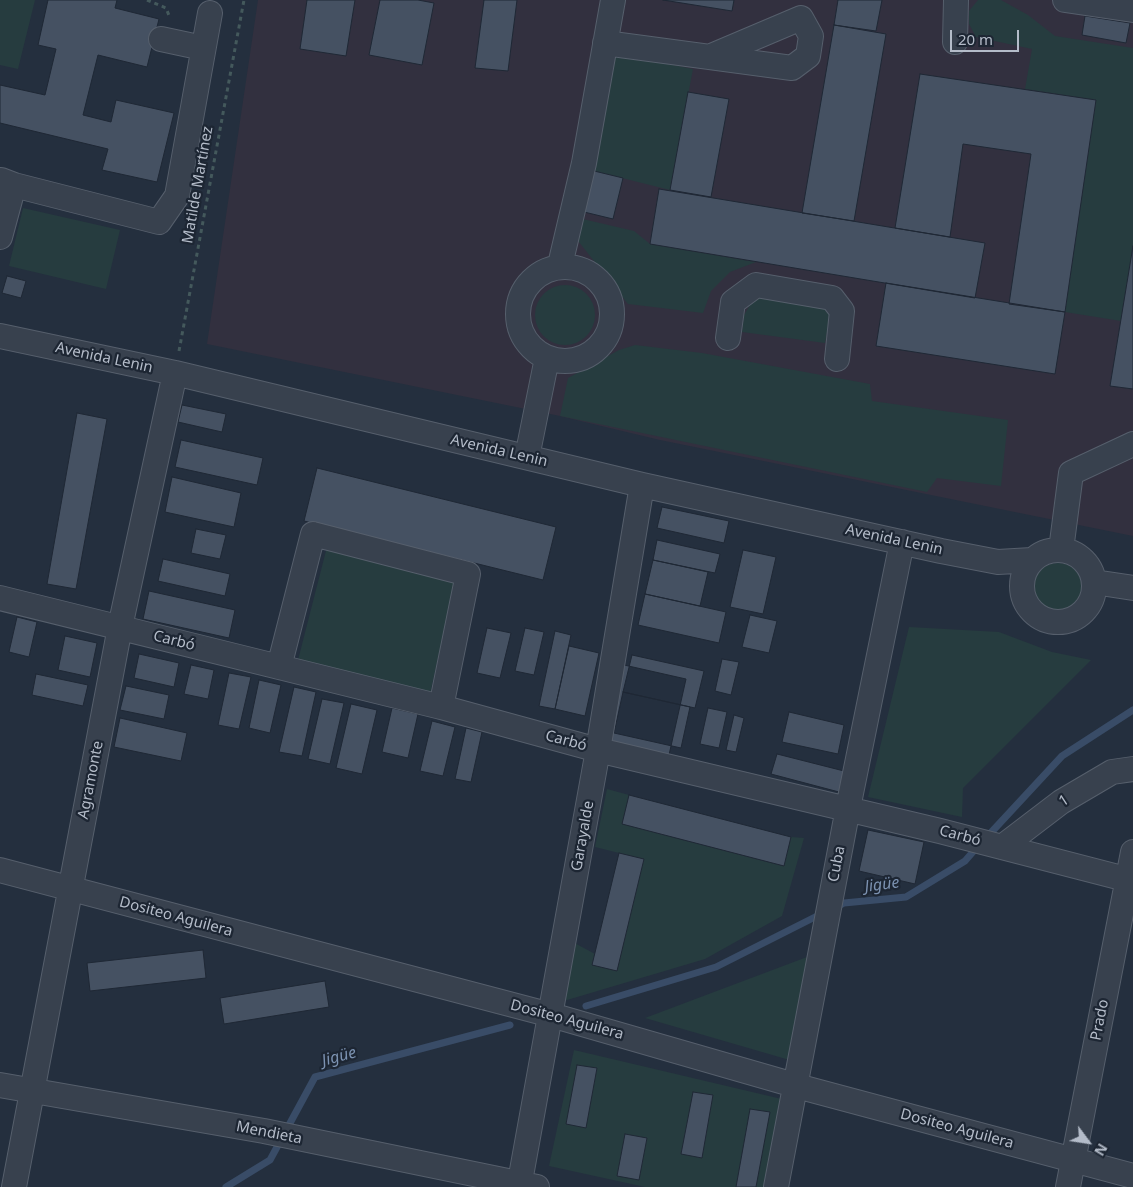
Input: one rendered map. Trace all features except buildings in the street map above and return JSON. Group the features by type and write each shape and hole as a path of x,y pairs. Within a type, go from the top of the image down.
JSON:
{"street":[{"path":"560,266 584,163 613,0"},
{"path":"955,42 956,0"},
{"path":"1065,0 1133,10"},
{"path":"0,237 7,182 159,222 177,196 210,13"},
{"path":"161,39 204,48"},
{"path":"605,43 709,56"},
{"path":"560,266 577,268 596,279 609,298 612,317 606,336 587,355 573,360 547,358 532,348 522,334 517,313 526,287 544,272 560,266"},
{"path":"728,338 733,302 756,285 832,298 842,311 837,359"},
{"name":"Avenida Lenin","path":"0,336 175,374 642,485 998,562 1032,560 1041,554 1061,550"},
{"path":"527,458 547,358"},
{"name":"Agramonte","path":"14,1187 120,627 175,374"},
{"path":"998,562 1022,592 1026,603 1033,613 1044,620 1056,622 1068,621 1080,615 1088,606 1093,595 1094,582 1090,570 1083,560 1073,553 1061,550 1071,473 1133,444"},
{"name":"Garayalde","path":"525,1186 551,1015 642,485"},
{"path":"279,667 313,534 468,574 441,707"},
{"name":"Cuba","path":"776,1187 797,1086 848,810 902,542"},
{"path":"1022,592 1025,569 1032,560"},
{"path":"1094,582 1133,588"},
{"name":"Carbó","path":"0,598 441,707 598,750 940,831 1130,880"},
{"name":"1","path":"1002,847 1060,802 1112,772 1133,769"},
{"name":"Prado","path":"1068,1187 1130,880 1133,852"},
{"name":"Dositeo Aguilera","path":"0,870 551,1015 797,1086 1133,1176"},
{"name":"Mendieta","path":"0,1085 31,1092 264,1131 525,1186"}],"path":[{"name":"Matilde Martínez","path":"175,374 244,0"}],"shaded area":[{"path":"258,0 1133,0 1133,536 660,440 560,416 207,344"}],"green space":[{"path":"0,0 35,0 18,69 0,65"},
{"path":"978,0 1001,0 1028,15 1055,36 1133,48 1133,246 1121,321 1065,312 1096,100 1025,89 1032,49 976,37 969,24 969,11"},
{"path":"612,53 693,69 670,190 590,170"},
{"path":"23,208 120,230 106,289 9,266"},
{"path":"574,217 634,231 650,244 756,262 730,272 711,291 703,313 628,304 575,237"},
{"path":"559,285 571,285 587,293 593,303 595,315 593,327 587,337 571,345 559,345 543,337 535,321 535,309 543,293"},
{"path":"756,295 822,304 830,316 825,343 742,332 744,315"},
{"path":"635,345 702,353 870,384 872,401 1008,420 1001,486 937,478 927,492 560,416 568,378 619,350"},
{"path":"328,543 456,579 429,698 297,664"},
{"path":"1053,563 1063,563 1072,567 1078,573 1081,578 1081,596 1072,607 1063,611 1053,611 1044,607 1038,601 1034,592 1034,582 1038,573 1044,567"},
{"path":"909,627 999,632 1052,652 1091,660 963,788 962,817 868,797"},
{"path":"607,789 629,795 622,824 783,866 791,837 804,838 782,916 705,959 557,1003 569,940 595,954 592,965 617,971 643,859 595,847"},
{"path":"815,954 793,1061 645,1018"},
{"path":"574,1050 786,1100 769,1187 645,1187 549,1166"}],"waterway":[{"name":"Jigüe","path":"986,838 1062,756 1133,710"},
{"name":"Jigüe","path":"835,908 844,903 906,897 965,861 978,846"},
{"name":"Jigüe","path":"586,1006 716,967 823,913"},
{"name":"Jigüe","path":"226,1187 270,1160 315,1077 510,1025"}]}
